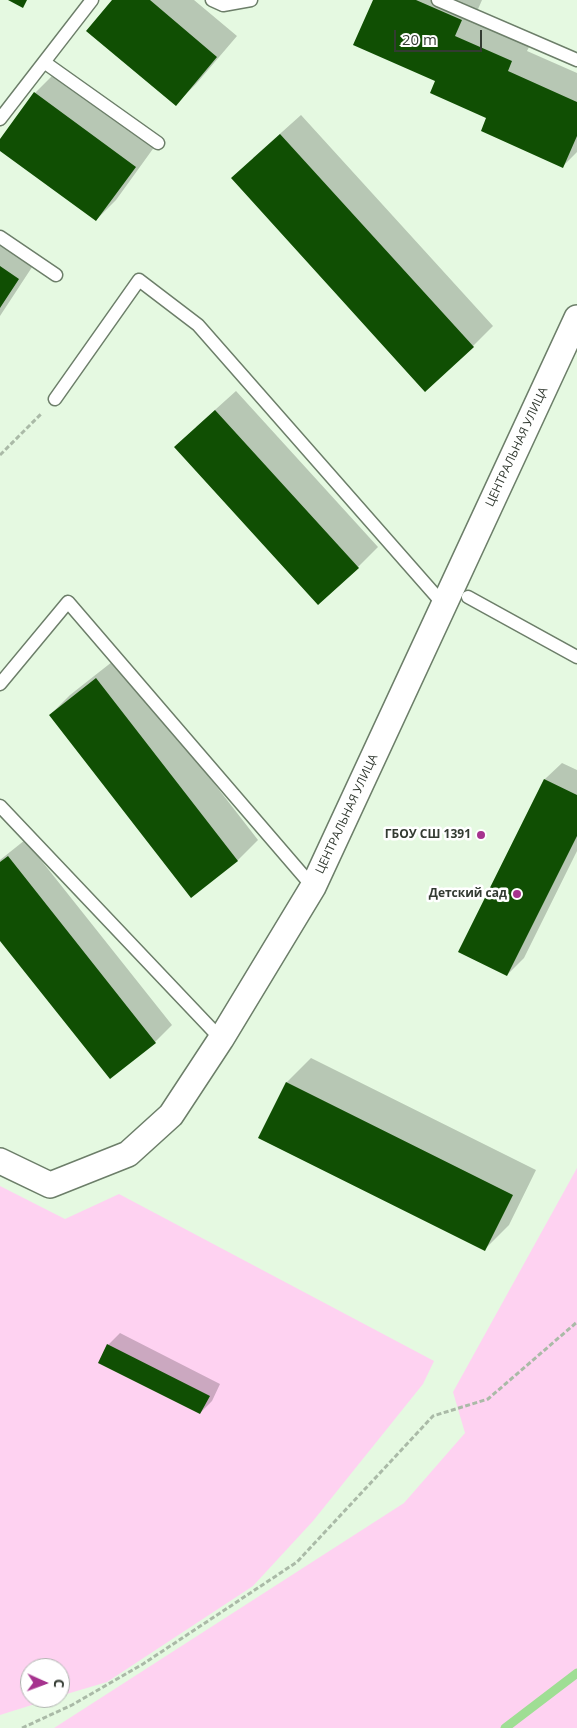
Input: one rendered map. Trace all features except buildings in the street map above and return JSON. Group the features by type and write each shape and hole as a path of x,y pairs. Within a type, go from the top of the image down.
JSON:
{"street":[{"name":"ЦЕНТРАЛЬНАЯ УЛИЦА","path":"0,1161 50,1185 128,1154 171,1115 221,1039 313,887 577,318"}],"lane":[{"path":"0,119 92,0"},
{"path":"212,0 223,5 251,0"},
{"path":"438,0 577,60"},
{"path":"44,62 158,144"},
{"path":"0,237 56,275"},
{"path":"55,399 139,280 198,325 444,605"},
{"path":"468,597 577,657"},
{"path":"0,684 68,602 313,887"},
{"path":"0,806 221,1039"}],"path":[{"path":"0,455 55,399"},
{"path":"22,1728 72,1705 143,1664 297,1562 433,1416 488,1399 577,1322"}],"shaded area":[{"path":"577,1168 577,1728 54,1728 404,1503 465,1433 453,1392"},
{"path":"0,1186 65,1219 119,1194 434,1361 423,1384 313,1521 253,1586 107,1682 70,1693 70,1658 20,1658 20,1708 22,1708 0,1715"}],"waterway":[{"path":"505,1728 577,1673"}],"place":[{"name":"ГБОУ СШ 1391","path":"481,835"},
{"name":"Детский сад","path":"517,894"}]}
